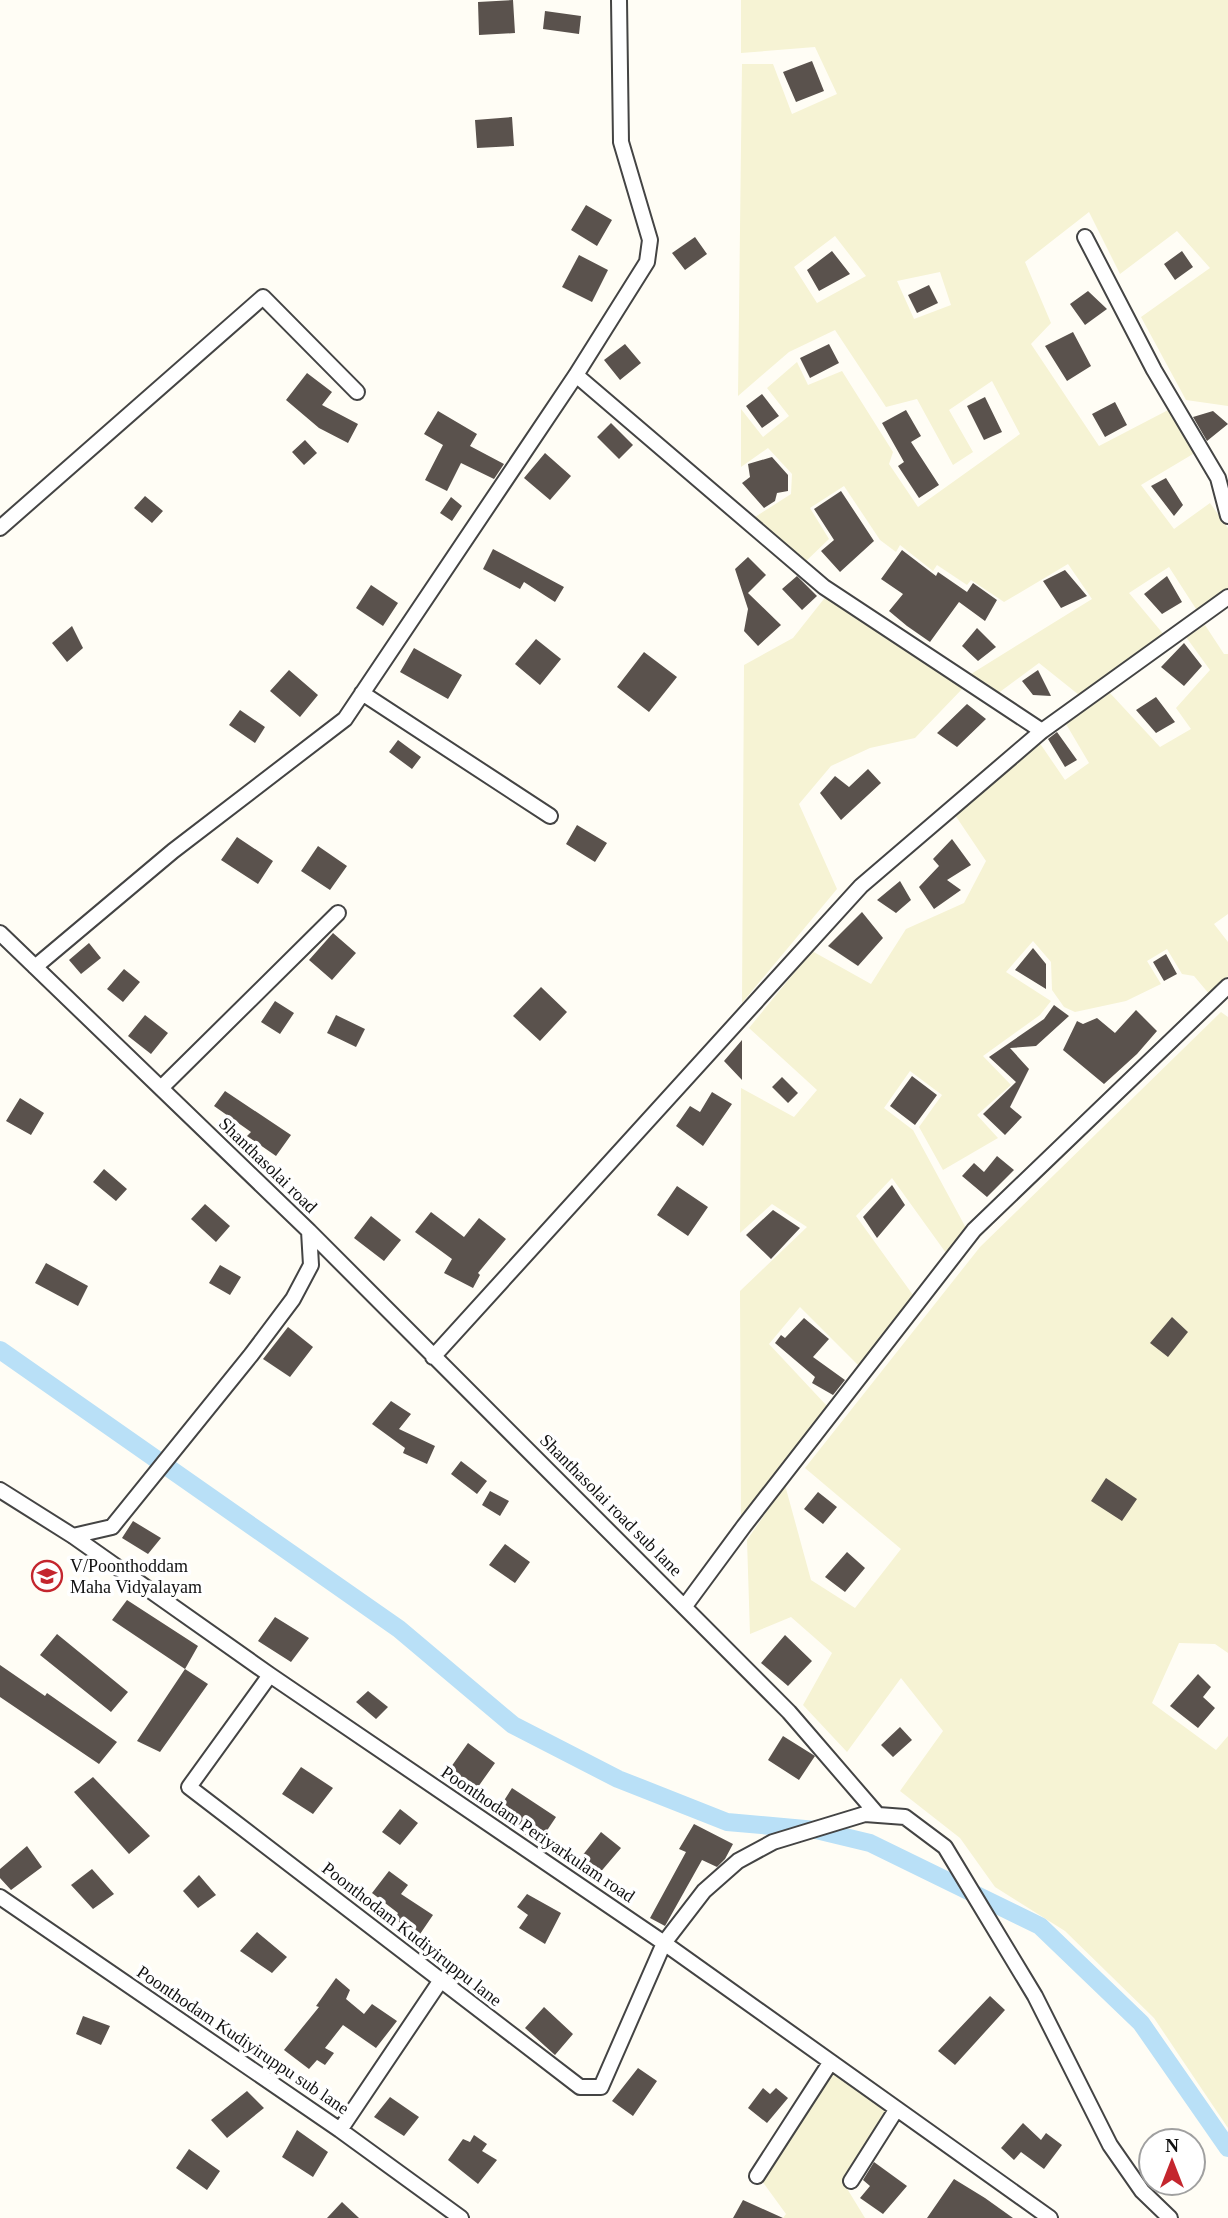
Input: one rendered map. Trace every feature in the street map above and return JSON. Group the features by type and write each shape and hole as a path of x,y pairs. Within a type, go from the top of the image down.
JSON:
{"street":[{"path":"35,967 173,851 345,719 576,375 647,262 650,240 621,142 619,0"},
{"path":"1085,237 1154,370 1218,478 1228,516"},
{"path":"0,528 263,297 357,392"},
{"path":"576,375 824,587 1042,731"},
{"path":"433,1357 861,886 1042,731 1228,597"},
{"path":"362,694 550,816"},
{"path":"161,1088 338,913"},
{"name":"Shanthasolai road","path":"0,933 309,1231 311,1265 293,1299 112,1528 73,1536"},
{"path":"685,1606 752,1515 974,1230 1228,986"},
{"name":"Shanthasolai road sub lane","path":"309,1231 789,1712 877,1814"},
{"name":"Poonthodam Periyarkulam road","path":"0,1489 73,1536 270,1675 664,1943 1050,2218"},
{"name":"Poonthodam Kudiyiruppu lane","path":"270,1675 189,1787 564,2077 580,2087 601,2087 664,1943"},
{"path":"664,1943 704,1891 738,1861 773,1842 865,1814 905,1817 945,1847 1035,1996 1110,2145 1142,2191 1170,2218"},
{"name":"Poonthodam Kudiyiruppu sub lane","path":"0,1897 340,2130 461,2218"},
{"path":"340,2130 441,1980"},
{"path":"757,2176 830,2063"},
{"path":"851,2181 896,2110"}],"shaded area":[{"path":"741,0 1228,0 1228,406 1186,400 1141,317 1210,268 1177,231 1120,274 1089,212 1025,262 1051,323 1031,344 1099,446 1172,408 1198,451 1141,485 1174,529 1210,503 1228,528 1228,589 1198,612 1169,567 1129,593 1165,636 1079,695 1039,663 997,694 971,674 1092,599 1068,564 1004,602 971,580 967,585 937,565 933,571 900,545 896,552 880,540 844,486 810,508 829,539 803,564 752,519 791,494 792,474 768,448 741,467 741,409 763,437 789,416 767,388 797,362 808,385 842,371 893,452 889,464 918,507 1020,434 992,381 949,410 973,452 953,465 917,399 886,407 835,330 789,352 738,396 742,64 773,64 792,114 837,94 815,47 741,53","holes":["835,236 866,276 817,303 794,267","940,272 951,305 914,319 897,281"]},
{"path":"827,595 964,687 915,738 870,748 831,766 799,804 837,889 742,1003 744,665 793,638"},
{"path":"1205,625 1224,654 1228,654 1228,914 1214,924 1228,942 1228,976 1210,995 1194,976 1182,974 1167,949 1147,961 1161,984 1126,1001 1075,1012 1064,1007 1052,990 1051,962 1033,941 1006,972 1051,1001 1040,1015 983,1056 1011,1085 977,1115 998,1138 943,1170 919,1127 942,1095 910,1071 884,1108 913,1130 966,1228 946,1253 892,1178 856,1216 913,1295 859,1366 800,1307 769,1344 827,1406 741,1519 740,1291 807,1227 772,1204 740,1233 741,1088 794,1117 817,1090 749,1028 812,951 871,984 906,929 964,903 986,861 955,815 1039,742 1065,780 1089,763 1066,724 1110,693 1160,747 1191,729 1176,708 1210,670 1186,637"},
{"path":"1221,1012 1228,1017 1228,1653 1215,1644 1179,1643 1152,1703 1216,1750 1228,1736 1228,2128 1154,2018 1065,1931 995,1887 960,1838 900,1791 943,1731 901,1678 847,1752 803,1705 832,1653 791,1617 750,1634 747,1540 785,1485 811,1580 855,1608 901,1549 805,1468 980,1247"},
{"path":"831,2072 887,2109 843,2182 865,2218 783,2218 786,2214 762,2181"}],"building":[{"path":"513,0 515,33 479,35 478,2"},
{"path":"545,11 581,16 579,34 543,29"},
{"path":"812,61 824,91 796,102 783,72"},
{"path":"512,117 514,146 477,148 475,120"},
{"path":"586,205 612,220 597,246 571,230"},
{"path":"695,237 707,254 685,270 672,253"},
{"path":"832,251 850,274 819,291 807,270"},
{"path":"1182,251 1193,267 1175,280 1164,264"},
{"path":"579,255 608,270 592,302 562,287"},
{"path":"929,285 938,303 917,313 908,295"},
{"path":"1088,291 1107,309 1085,325 1070,304"},
{"path":"1073,332 1091,366 1067,381 1045,346"},
{"path":"625,344 641,363 620,380 604,360"},
{"path":"829,344 839,363 810,378 800,358"},
{"path":"307,373 332,392 322,405 358,424 348,443 319,428 286,400"},
{"path":"762,394 779,416 762,428 746,406"},
{"path":"985,397 1002,432 984,440 967,406"},
{"path":"1115,402 1127,425 1105,437 1092,414"},
{"path":"906,410 921,436 911,442 939,485 919,498 898,466 904,462 882,423"},
{"path":"438,411 477,434 470,446 504,464 494,479 461,463 447,491 425,480 443,445 424,434"},
{"path":"1213,411 1228,424 1207,441 1193,417"},
{"path":"611,423 633,445 619,459 597,437"},
{"path":"305,440 317,453 304,465 292,452"},
{"path":"545,453 571,476 550,500 524,478"},
{"path":"772,457 788,475 788,491 777,493 775,501 764,508 742,483 750,477 748,464"},
{"path":"1166,478 1183,505 1174,516 1151,486"},
{"path":"841,491 874,541 840,572 821,551 834,540 814,509"},
{"path":"145,496 163,511 152,523 134,508"},
{"path":"451,497 462,506 452,521 440,513"},
{"path":"493,549 564,587 555,602 524,582 520,589 483,569"},
{"path":"902,550 936,576 938,572 967,592 973,583 997,600 985,621 959,602 930,642 889,611 903,594 881,579"},
{"path":"748,557 766,575 748,593 781,625 758,646 744,631 748,609 735,569"},
{"path":"1065,570 1087,596 1061,608 1043,581"},
{"path":"797,576 817,596 802,610 782,589"},
{"path":"1167,576 1182,602 1162,614 1144,594"},
{"path":"371,585 398,603 383,626 356,608"},
{"path":"72,626 83,648 67,662 52,643"},
{"path":"977,628 996,647 978,661 962,646"},
{"path":"536,639 561,659 540,685 515,664"},
{"path":"1184,643 1202,666 1184,686 1161,667"},
{"path":"414,648 462,675 448,699 400,672"},
{"path":"644,652 677,677 649,712 617,687"},
{"path":"289,670 318,695 300,717 270,691"},
{"path":"1038,670 1051,696 1033,695 1022,681"},
{"path":"1156,697 1175,722 1156,733 1136,710"},
{"path":"967,704 986,719 957,747 937,733"},
{"path":"240,710 265,727 255,743 229,725"},
{"path":"1057,732 1077,760 1065,767 1048,739"},
{"path":"398,740 421,757 412,769 389,752"},
{"path":"868,769 881,783 841,820 820,793 835,776 849,787"},
{"path":"577,825 607,843 595,862 566,844"},
{"path":"237,837 273,861 258,884 221,860"},
{"path":"952,839 971,865 947,880 961,890 934,909 919,887 939,866 933,859"},
{"path":"318,846 347,866 330,890 301,871"},
{"path":"900,881 911,900 896,913 877,900"},
{"path":"862,912 883,938 858,966 828,946"},
{"path":"333,933 356,953 332,980 309,960"},
{"path":"89,943 101,958 81,974 69,960"},
{"path":"1033,948 1046,964 1046,989 1015,970"},
{"path":"1166,954 1177,974 1164,981 1153,962"},
{"path":"124,969 140,982 123,1002 107,989"},
{"path":"541,987 567,1012 540,1041 513,1016"},
{"path":"275,1001 294,1013 280,1034 261,1022"},
{"path":"1054,1005 1069,1016 1036,1046 1010,1048 1029,1069 1010,1107 1022,1117 1005,1135 983,1114 1016,1082 989,1057 1044,1019"},
{"path":"1136,1010 1157,1031 1137,1054 1104,1084 1063,1050 1077,1021 1083,1024 1097,1018 1115,1033"},
{"path":"145,1015 168,1033 151,1054 128,1036"},
{"path":"336,1015 365,1029 356,1047 327,1033"},
{"path":"742,1040 742,1080 724,1061"},
{"path":"912,1076 937,1095 915,1125 890,1106"},
{"path":"782,1077 798,1093 788,1103 772,1087"},
{"path":"225,1091 291,1135 276,1156 247,1136 251,1132 214,1106"},
{"path":"712,1092 732,1104 703,1146 676,1126 690,1106 700,1112"},
{"path":"20,1098 44,1113 31,1135 6,1121"},
{"path":"997,1156 1014,1170 987,1197 962,1176 974,1163 984,1172"},
{"path":"104,1169 127,1189 116,1201 93,1182"},
{"path":"892,1185 905,1205 877,1238 863,1217"},
{"path":"677,1186 708,1207 688,1236 657,1215"},
{"path":"205,1204 230,1226 216,1242 191,1219"},
{"path":"773,1210 800,1228 771,1259 746,1235"},
{"path":"431,1212 464,1237 479,1218 506,1239 478,1273 480,1275 473,1288 444,1273 452,1259 415,1232"},
{"path":"371,1216 401,1240 384,1261 354,1238"},
{"path":"46,1263 88,1286 78,1306 35,1283"},
{"path":"220,1265 241,1277 230,1295 209,1283"},
{"path":"1172,1317 1188,1332 1168,1357 1150,1343"},
{"path":"804,1318 829,1339 813,1357 845,1380 833,1395 812,1383 815,1377 775,1343 781,1335 785,1338"},
{"path":"288,1327 313,1347 290,1377 263,1359"},
{"path":"391,1401 411,1414 399,1429 435,1446 427,1464 403,1453 405,1448 372,1424"},
{"path":"461,1461 487,1481 477,1494 451,1474"},
{"path":"1106,1478 1137,1499 1122,1521 1091,1501"},
{"path":"490,1491 509,1501 500,1516 482,1505"},
{"path":"818,1492 837,1507 823,1524 804,1509"},
{"path":"133,1521 161,1538 148,1554 122,1538"},
{"path":"505,1544 530,1562 515,1583 489,1565"},
{"path":"847,1552 865,1568 845,1592 825,1577"},
{"path":"127,1600 198,1646 185,1669 112,1620"},
{"path":"275,1617 309,1638 291,1662 258,1641"},
{"path":"57,1634 128,1692 111,1712 40,1655"},
{"path":"785,1635 812,1661 788,1686 761,1663"},
{"path":"0,1665 45,1696 47,1693 117,1742 99,1764 0,1697"},
{"path":"185,1669 208,1684 160,1752 137,1741"},
{"path":"1198,1674 1211,1687 1203,1697 1215,1708 1198,1728 1170,1706"},
{"path":"368,1691 388,1707 376,1719 356,1702"},
{"path":"900,1727 912,1740 893,1757 881,1745"},
{"path":"783,1736 815,1756 799,1780 768,1760"},
{"path":"468,1743 495,1763 473,1794 446,1774"},
{"path":"301,1767 333,1788 313,1814 282,1794"},
{"path":"93,1777 150,1836 129,1854 74,1792"},
{"path":"512,1788 556,1817 538,1844 496,1813"},
{"path":"400,1809 418,1823 400,1845 382,1832"},
{"path":"694,1824 733,1844 717,1867 702,1860 665,1926 650,1918 686,1852 679,1849"},
{"path":"601,1832 621,1848 598,1875 578,1861"},
{"path":"27,1846 42,1867 11,1890 0,1878 0,1869"},
{"path":"92,1869 114,1894 93,1909 71,1885"},
{"path":"389,1871 408,1885 401,1894 433,1915 418,1937 395,1919 398,1913 372,1893"},
{"path":"199,1875 216,1895 198,1908 183,1891"},
{"path":"527,1894 561,1913 545,1944 519,1928 528,1915 517,1907"},
{"path":"257,1932 287,1957 272,1973 240,1951"},
{"path":"336,1978 350,1990 346,1999 364,2014 372,2004 397,2021 376,2048 343,2025 325,2048 334,2053 325,2065 317,2060 309,2069 284,2050 319,2007 316,2006"},
{"path":"990,1996 1005,2010 955,2065 938,2051"},
{"path":"544,2007 573,2034 555,2055 525,2028"},
{"path":"83,2016 110,2026 101,2045 76,2034"},
{"path":"638,2068 657,2081 633,2116 612,2101"},
{"path":"763,2088 770,2094 776,2088 788,2098 767,2123 748,2108"},
{"path":"247,2091 264,2108 227,2138 211,2120"},
{"path":"390,2097 419,2117 404,2136 374,2117"},
{"path":"1023,2123 1041,2140 1046,2133 1062,2145 1044,2169 1021,2152 1014,2160 1001,2148"},
{"path":"297,2130 328,2152 313,2177 282,2157"},
{"path":"474,2135 487,2144 482,2151 497,2160 478,2184 448,2160 463,2139 470,2142"},
{"path":"189,2149 220,2171 207,2190 176,2168"},
{"path":"874,2162 907,2186 883,2214 860,2198 870,2186 863,2180"},
{"path":"954,2179 985,2198 1013,2218 927,2218"},
{"path":"743,2200 783,2218 733,2218"},
{"path":"342,2202 359,2218 327,2218"}],"waterway":[{"path":"0,1350 399,1629 513,1725 618,1779 727,1822 816,1830 870,1843 1040,1926 1141,2023 1228,2148"}],"place":[{"name":"V/Poonthoddam Maha Vidyalayam","path":"47,1576"}]}
